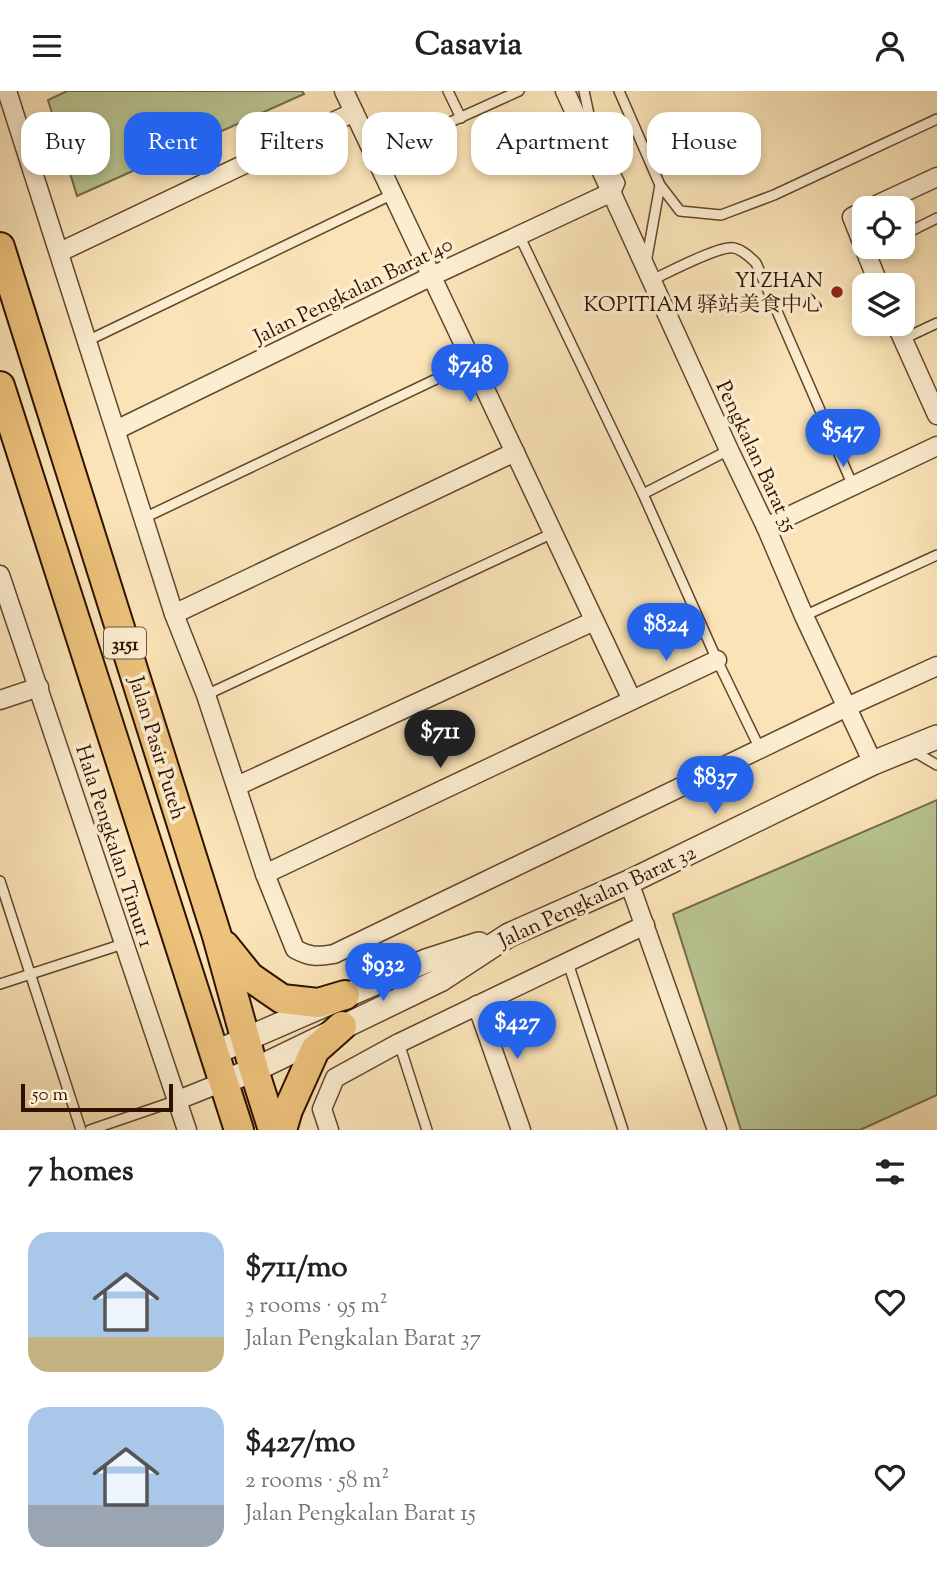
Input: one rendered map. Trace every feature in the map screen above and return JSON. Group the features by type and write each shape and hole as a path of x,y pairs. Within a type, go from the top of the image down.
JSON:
{"main road":[{"name":"Jalan Pasir Puteh","path":"0,247 217,936 273,1130"},
{"name":"Jalan Pasir Puteh","path":"0,386 239,1130"},
{"path":"217,936 250,977 282,999 318,1003 345,995"},
{"path":"282,1130 315,1050 342,1026"}],"street":[{"path":"7,91 174,614 206,695 265,874 295,949 317,957 334,954 937,666"},
{"path":"344,91 362,129"},
{"name":"Pengkalan Barat 35","path":"565,91 873,763"},
{"path":"60,252 354,112"},
{"path":"384,175 632,700"},
{"path":"896,196 937,177"},
{"name":"Jalan Pengkalan Barat 40","path":"116,430 432,276 611,193"},
{"path":"901,336 937,415"},
{"path":"766,527 937,446"},
{"path":"174,614 514,452"},
{"name":"Hala Pengkalan Timur 1","path":"0,576 187,1130"},
{"path":"237,786 594,621"},
{"path":"265,874 717,660"},
{"path":"0,700 39,687"},
{"name":"Jalan Pengkalan Barat 32","path":"223,1082 254,1070 440,980 509,935 629,882 873,763 937,737"},
{"path":"629,882 717,1130"},
{"path":"329,1130 322,1109 335,1078 399,1042 645,925"},
{"path":"214,1053 426,961 509,935"},
{"path":"477,1005 521,1130"},
{"path":"178,1100 223,1082"}],"lane":[{"path":"448,91 461,118"},
{"path":"457,120 519,91"},
{"path":"584,91 590,119 620,183 617,190 611,193"},
{"path":"618,91 660,185 680,211 721,215 774,195 937,120"},
{"path":"660,185 648,273 732,247 748,255 756,263 853,486"},
{"path":"87,341 393,194"},
{"path":"915,229 937,218"},
{"path":"519,235 643,494 760,749"},
{"path":"915,328 937,323"},
{"path":"144,518 472,362"},
{"path":"643,494 729,450"},
{"path":"206,695 553,533"},
{"path":"804,616 937,555"},
{"path":"909,748 937,765"},
{"path":"0,881 80,1130"},
{"path":"0,984 123,944"},
{"path":"568,963 623,1130"},
{"path":"399,1042 427,1130"},
{"path":"90,1130 178,1100"}],"green space":[{"path":"67,91 302,91 304,94 264,112 236,112 236,125 222,131 222,112 124,112 124,175 77,196 71,175 110,175 110,112 52,112 48,100"},
{"path":"937,800 937,1095 860,1130 741,1130 673,914"}],"place":[{"name":"YI ZHAN KOPITIAM 驿站美食中心","path":"837,292"}]}
